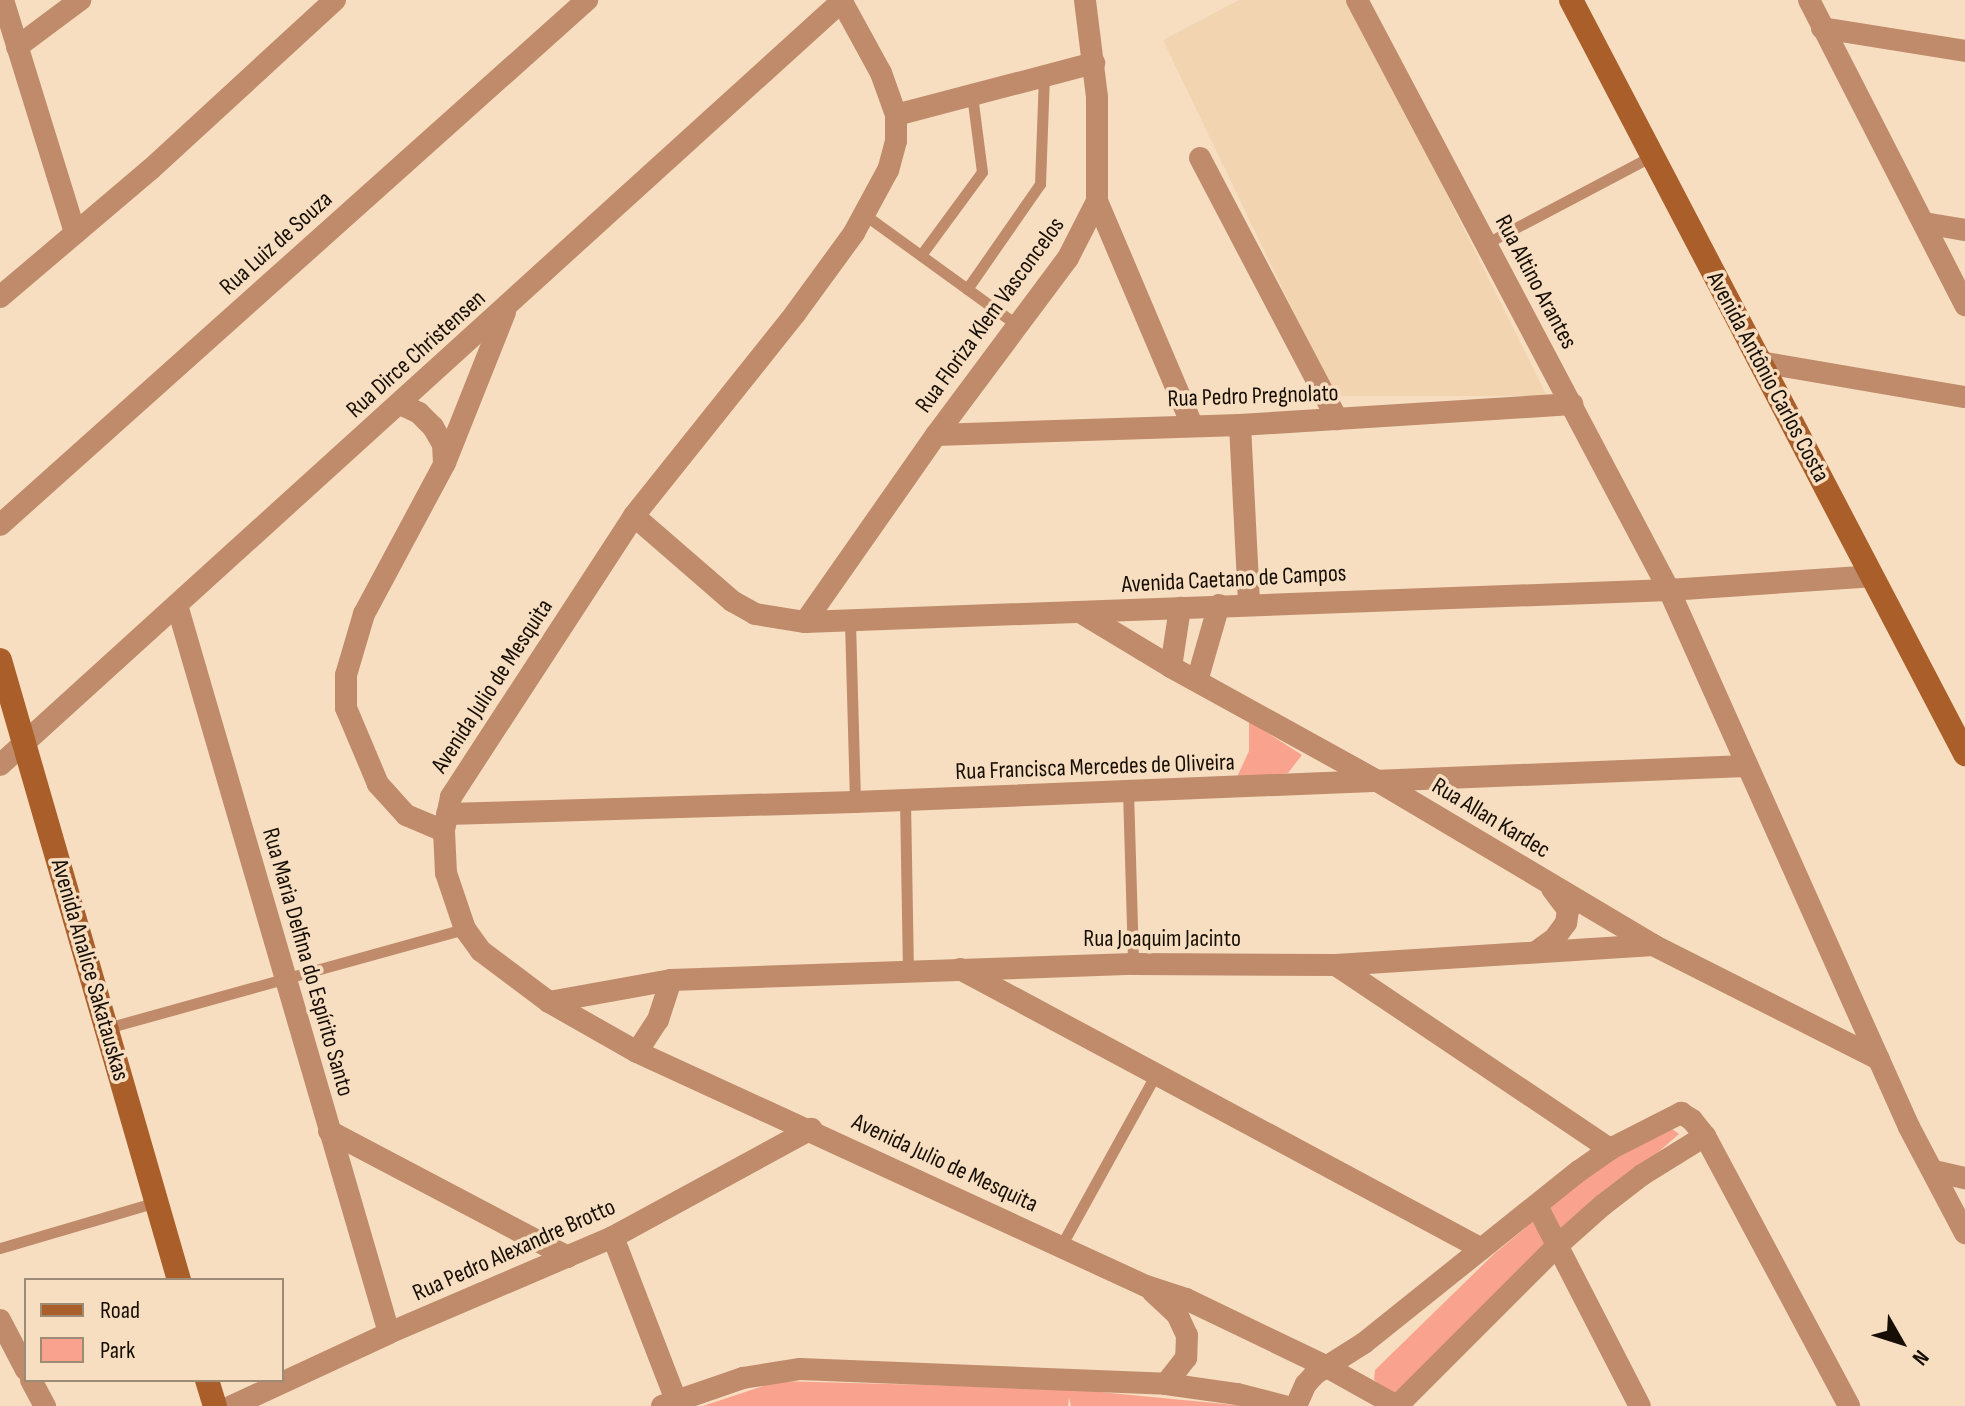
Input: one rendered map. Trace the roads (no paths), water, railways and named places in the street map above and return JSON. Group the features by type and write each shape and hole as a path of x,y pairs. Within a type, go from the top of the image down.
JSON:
{"main road":[{"name":"Avenida Antônio Carlos Costa","path":"1571,0 1965,754"},
{"name":"Avenida Analice Sakatauskas","path":"0,660 178,1278"},
{"path":"208,1382 215,1406"}],"street":[{"path":"3,0 75,233"},
{"path":"17,47 80,0"},
{"path":"0,297 151,169 335,0"},
{"name":"Rua Luiz de Souza","path":"0,525 587,0"},
{"name":"Rua Floriza Klem Vasconcelos","path":"805,622 936,435 1068,258 1097,201 1094,63 1085,0"},
{"name":"Rua Altino Arantes","path":"1357,0 1669,590 1745,766 1879,1059 1965,1233"},
{"path":"1809,0 1965,305"},
{"name":"Avenida Julio de Mesquita","path":"842,1 881,73 896,115 896,141 888,170 865,215 795,314 634,516 451,797 446,823 446,873 465,929 492,963 549,1002 637,1052 811,1129 1146,1286 1186,1299 1325,1366 1362,1396 1397,1406"},
{"name":"Rua Dirce Christensen","path":"0,765 842,1"},
{"path":"1822,28 1965,51"},
{"path":"896,115 1094,63"},
{"path":"1200,158 1337,419"},
{"path":"1097,201 1192,425"},
{"path":"1924,223 1965,230"},
{"path":"446,823 406,815 378,784 346,708 346,675 364,614 445,463 507,308"},
{"path":"1760,362 1965,397"},
{"path":"400,404 419,413 433,427 443,444 445,463"},
{"name":"Rua Pedro Pregnolato","path":"936,435 1240,425 1572,404"},
{"path":"1240,425 1249,603"},
{"name":"Avenida Caetano de Campos","path":"634,516 732,601 755,614 805,622 1249,603 1669,590 1872,576"},
{"name":"Rua Maria Delfina do Espírito Santo","path":"177,605 389,1333"},
{"path":"1197,681 1219,605"},
{"path":"1171,667 1180,608"},
{"name":"Rua Allan Kardec","path":"1080,612 1171,667 1379,782 1653,945 1879,1059"},
{"name":"Rua Francisca Mercedes de Oliveira","path":"446,823 855,802 1745,766"},
{"path":"1536,952 1555,938 1566,923 1568,910 1544,880"},
{"name":"Rua Joaquim Jacinto","path":"549,1002 671,980 1133,964 1336,965 1653,945"},
{"path":"1336,965 1610,1149"},
{"path":"959,968 1482,1249"},
{"path":"637,1052 658,1020 671,980"},
{"path":"1296,1406 1306,1384 1325,1366 1364,1343 1610,1149 1681,1113 1692,1120 1705,1136 1849,1406"},
{"name":"Rua Pedro Alexandre Brotto","path":"284,1382 613,1237 811,1129"},
{"path":"329,1131 568,1257"},
{"path":"1397,1406 1559,1244 1642,1175 1705,1136"},
{"path":"1934,1171 1965,1178"},
{"path":"1537,1206 1640,1406"},
{"path":"613,1237 669,1403 743,1378 800,1369 1166,1384 1237,1394 1284,1406"},
{"name":"Avenida Julio de Mesquita","path":"1146,1286 1177,1314 1187,1335 1186,1358 1166,1384"},
{"path":"0,1320 24,1366"},
{"path":"32,1382 45,1406"},
{"name":"Rua Pedro Alexandre Brotto","path":"232,1406 284,1382"}],"lane":[{"path":"967,289 1040,184 1044,77"},
{"path":"921,255 982,172 972,95"},
{"path":"1485,244 1652,156"},
{"path":"865,215 1017,325"},
{"path":"850,622 855,802"},
{"path":"1128,791 1133,964"},
{"path":"905,800 908,973"},
{"path":"107,1028 465,929"},
{"path":"1061,1246 1156,1074"},
{"path":"0,1248 157,1202"}]}
